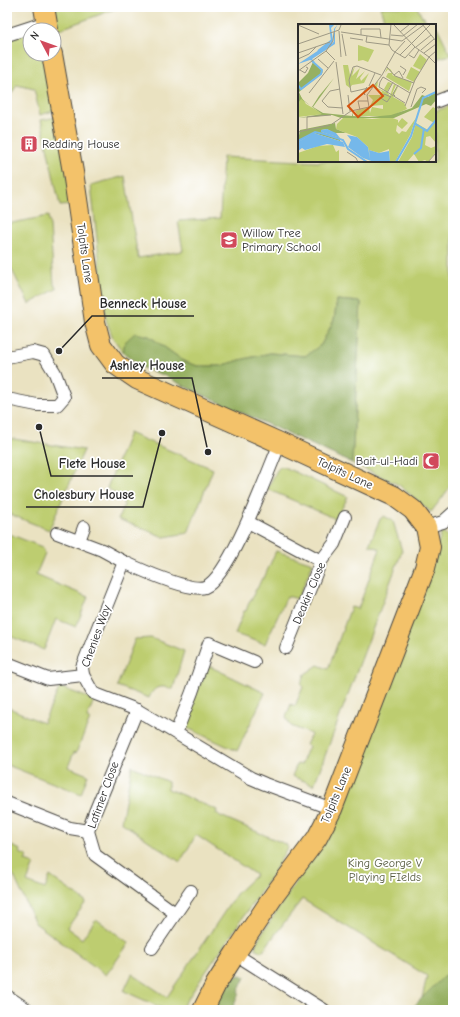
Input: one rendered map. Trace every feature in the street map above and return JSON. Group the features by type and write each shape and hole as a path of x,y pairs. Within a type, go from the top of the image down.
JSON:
{"main road":[{"name":"Tolpits Lane","path":"53,62 72,167 95,322 101,345 115,364 136,379 394,496 413,510 426,527 430,547 425,568 332,809 317,838 275,894 235,954 216,984 203,1010"}],"street":[{"path":"7,35 46,20"},
{"path":"436,102 453,95"},
{"path":"7,357 33,352 44,355 55,373 64,397 57,405 36,405 7,399"},
{"path":"57,533 102,550 151,574 192,588 204,587 216,578 227,563 248,522 280,443"},
{"path":"426,527 443,522 453,513"},
{"name":"Deakin Close","path":"286,648 321,561 334,544 345,517"},
{"path":"248,522 321,561"},
{"path":"79,541 84,527"},
{"name":"Chenies Way","path":"124,562 82,667 83,676 93,693 137,710 251,778 332,809"},
{"path":"176,733 209,643 254,662"},
{"path":"10,664 48,678 83,676"},
{"name":"Latimer Close","path":"137,710 88,831 95,856 176,914"},
{"path":"7,803 70,828 88,831"},
{"path":"152,948 190,891"},
{"path":"235,954 324,1010"},
{"path":"7,996 28,1010"}],"green space":[{"path":"55,7 120,7 62,29 62,22 57,22"},
{"path":"380,7 417,7 428,24 386,24"},
{"path":"437,27 451,55 436,59"},
{"path":"22,34 22,62 48,62 57,110 40,115 34,89 17,85 8,99 7,42"},
{"path":"453,105 453,481 431,512 399,485 352,463 361,302 337,300 334,320 321,345 306,356 270,353 221,366 198,366 185,362 149,336 125,342 123,352 113,338 106,320 91,185 125,176 138,258 183,251 178,221 220,218 223,157 298,162 436,162 436,111"},
{"path":"57,117 73,205 60,206 41,120"},
{"path":"48,216 54,285 58,288 29,304 7,260 7,224"},
{"path":"337,300 361,302 352,463 163,375 143,368 123,352 125,342 135,333 149,336 185,362 198,366 221,366 270,353 305,356 321,345 334,320"},
{"path":"129,433 213,469 188,533 164,537 118,519 124,505 121,497 107,488"},
{"path":"7,438 84,450 49,530 7,513"},
{"path":"280,467 291,470 348,497 336,519 267,489"},
{"path":"384,516 393,521 402,551 314,785 292,776 297,764 301,765 309,746 306,745 311,734 291,726 286,717 291,704 295,706 303,687 301,685 305,674 318,665 328,669 351,607 358,609 380,549 369,545 380,519"},
{"name":"King George V Playing FIelds","path":"442,532 453,539 453,967 422,998 427,976 302,899 262,952 255,948 257,941 341,814"},
{"path":"7,533 42,547 45,553 36,575 88,597 76,627 56,619 44,650 7,635 7,630 11,620 7,618"},
{"path":"276,551 313,563 298,599 287,596 265,644 235,634 244,611 246,611 262,578 264,578"},
{"path":"151,638 184,651 173,689 161,687 155,689 149,698 117,686 135,639"},
{"path":"209,666 265,693 237,751 181,725"},
{"path":"60,687 94,700 87,718 90,719 76,753 74,752 68,767 88,775 81,794 7,765 7,707 43,723"},
{"path":"132,766 168,782 168,789 217,810 216,814 288,846 273,874 180,1010 166,1010 124,991 132,974 167,997 237,893 256,875 196,835 180,862 121,822"},
{"path":"7,844 21,850 20,853 27,856 25,861 34,864 27,882 45,889 50,876 86,902 67,928 82,939 96,919 129,943 106,975 35,923 14,876 7,868"},
{"path":"453,967 453,1010 410,1010"},
{"path":"240,975 245,977 232,1010 211,1010 231,978"}],"place":[{"name":"Redding House","path":"29,144"},
{"name":"Willow Tree Primary School","path":"229,240"},
{"name":"Benneck House","path":"59,351"},
{"name":"Flete House","path":"39,427"},
{"name":"Cholesbury House","path":"162,433"},
{"name":"Ashley House","path":"208,452"},
{"name":"Bait-ul-Hadi","path":"431,461"}]}
